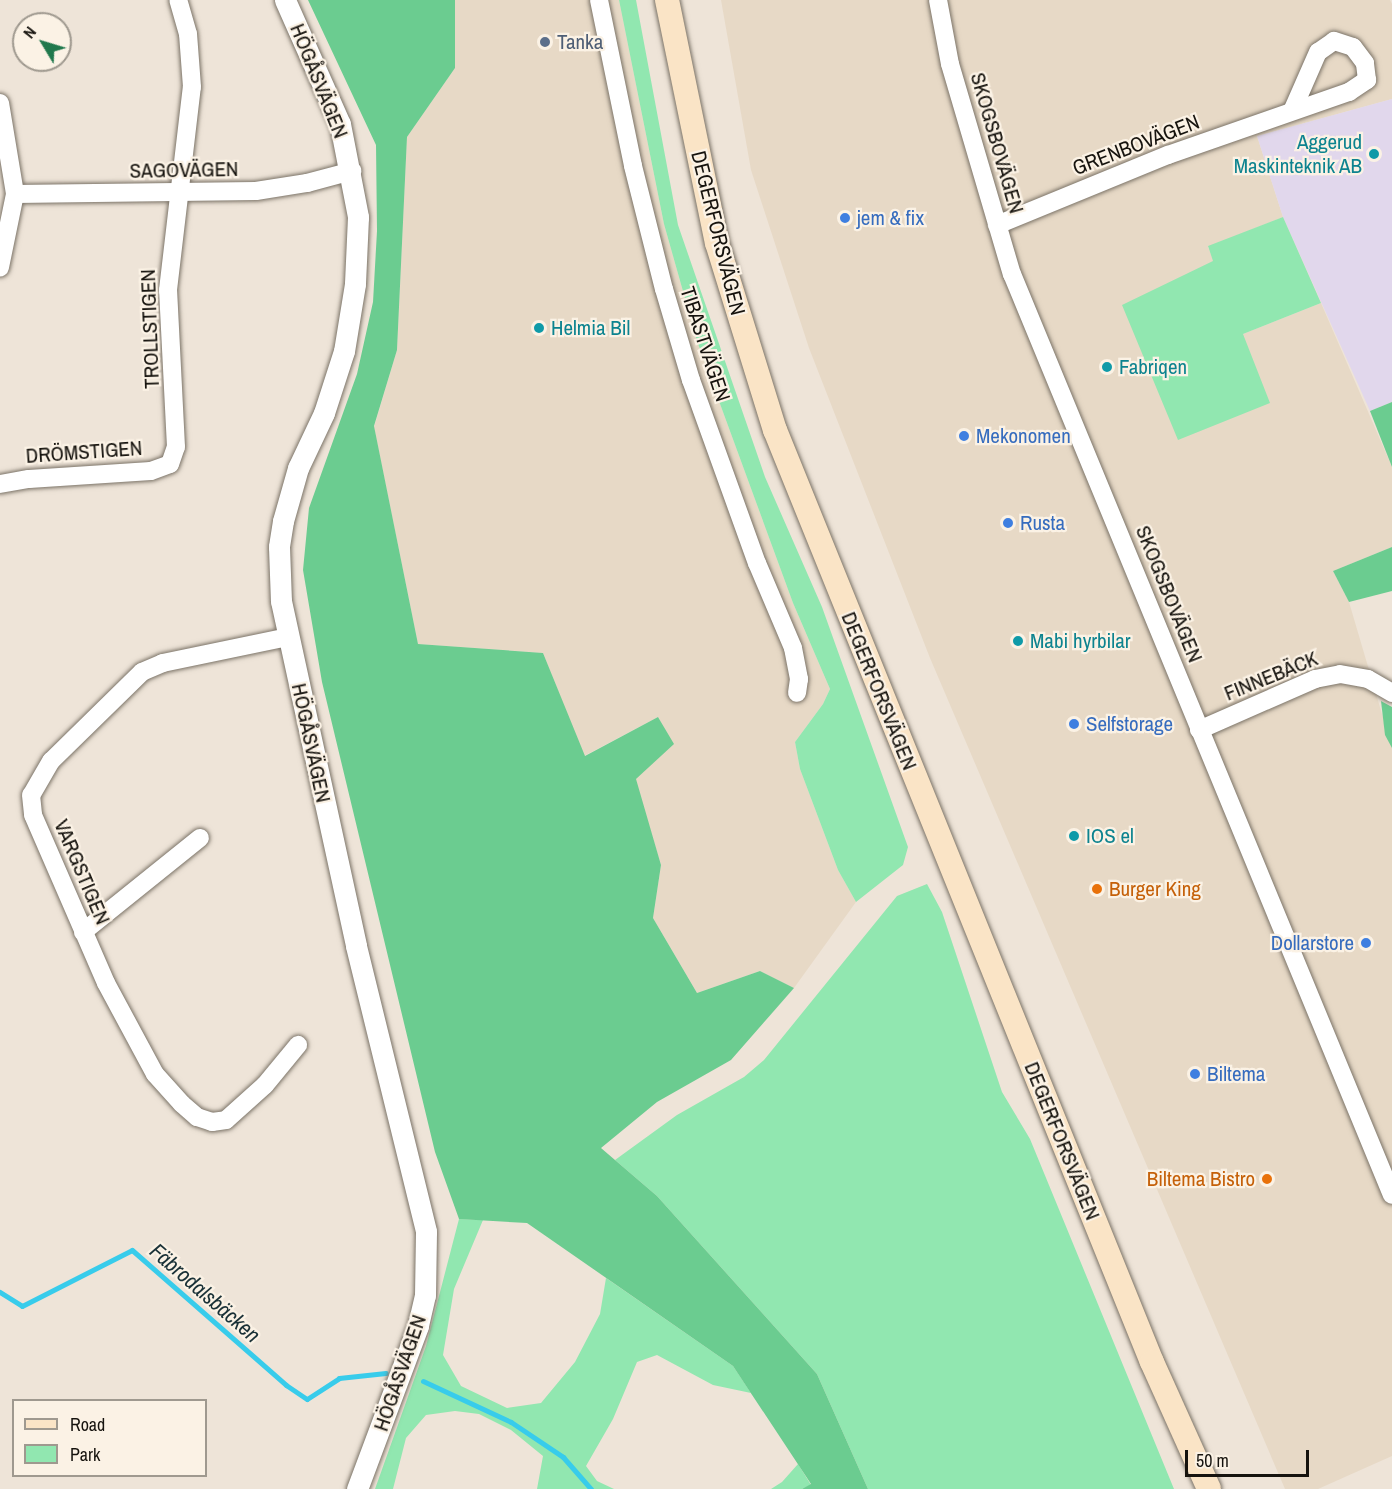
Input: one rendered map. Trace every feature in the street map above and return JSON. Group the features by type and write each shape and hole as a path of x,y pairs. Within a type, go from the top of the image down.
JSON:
{"main road":[{"name":"DEGERFORSVÄGEN","path":"667,0 717,243 775,430 1152,1362 1209,1489"},
{"name":"DEGERFORSVÄGEN","path":"1152,1362 1197,1489"}],"street":[{"name":"TROLLSTIGEN","path":"170,464 176,447 176,423 168,290 189,125 192,60 178,0"},
{"name":"HÖGÅSVÄGEN","path":"285,0 340,124 352,171 358,217 350,323 334,385 289,495 279,547 281,601 356,946 426,1232 425,1295 418,1326 357,1489"},
{"name":"TIBASTVÄGEN","path":"599,0 635,178 664,290 691,380 757,562 793,648 799,679 797,693"},
{"name":"SKOGSBOVÄGEN","path":"938,0 950,64 997,225 1053,376 1392,1195"},
{"path":"0,103 15,194 0,267"},
{"name":"GRENBOVÄGEN","path":"997,225 1293,109"},
{"name":"SAGOVÄGEN","path":"15,194 256,190 307,183 352,171"},
{"name":"DRÖMSTIGEN","path":"0,484 29,478 151,471 170,464"},
{"name":"VARGSTIGEN","path":"288,637 163,663 142,672 96,714 38,779 31,795 33,815 83,932 155,1074 197,1117 212,1122 226,1120 239,1111 298,1045"},
{"name":"FINNEBÄCK","path":"1199,729 1315,680 1340,674 1368,679 1392,693"},
{"path":"83,932 200,838"}],"shaded area":[{"path":"455,0 619,0 664,224 697,341 793,603 830,689 823,704 795,742 800,769 838,870 856,902 794,988 760,971 697,993 653,918 661,865 635,779 673,744 658,717 584,756 543,653 418,644 374,427 397,350 407,137 455,68"},
{"path":"721,0 1390,0 1392,4 1392,99 1257,136 1283,217 1208,247 1243,334 1321,303 1392,467 1392,547 1333,571 1349,602 1392,748 1392,1456 1318,1489 1285,1489 930,658 809,348 751,170"},
{"path":"1392,99 1392,402 1370,411 1283,217 1257,136"}],"green space":[{"path":"308,0 455,0 455,68 407,137 397,350 374,426 418,644 543,653 585,756 658,717 674,744 636,779 661,865 653,918 697,993 760,971 794,988 731,1060 657,1102 601,1148 657,1196 817,1374 868,1489 802,1489 811,1484 733,1366 527,1223 459,1219 435,1152 322,682 303,570 309,508 357,374 373,302 377,231 376,145"},
{"path":"619,0 636,0 678,225 765,477 822,607 908,847 903,865 856,902 838,870 800,769 795,742 823,704 830,689 793,603 697,341 664,224"},
{"path":"1283,217 1321,303 1243,334 1270,403 1178,440 1122,305 1213,261 1208,246"},
{"path":"1392,402 1392,467 1370,411"},
{"path":"1392,547 1392,591 1349,602 1333,571"},
{"path":"1381,701 1392,707 1392,748 1385,735"},
{"path":"927,884 942,912 1002,1092 1030,1139 1174,1489 868,1489 817,1374 657,1196 615,1160 677,1115 744,1077 764,1060 897,896"},
{"path":"459,1219 483,1220 454,1289 443,1355 461,1386 507,1408 541,1403 575,1362 600,1314 606,1278 733,1366 751,1393 713,1385 657,1355 637,1362 613,1419 586,1466 597,1481 614,1489 537,1489 543,1456 511,1430 479,1414 455,1411 426,1415 406,1438 393,1489 375,1489 426,1346"},
{"path":"798,1464 811,1485 802,1489 771,1489 782,1482"}],"waterway":[{"name":"Fäbrodalsbäcken","path":"0,1292 22,1306 132,1250 286,1385 307,1399 339,1378 386,1373"},
{"name":"Fäbrodalsbäcken","path":"423,1381 511,1422 563,1457 591,1489"}],"place":[{"name":"Tanka","path":"545,42"},
{"name":"Aggerud Maskinteknik AB","path":"1374,154"},
{"name":"jem & fix","path":"845,218"},
{"name":"Helmia Bil","path":"539,328"},
{"name":"Fabriqen","path":"1107,367"},
{"name":"Mekonomen","path":"964,436"},
{"name":"Rusta","path":"1008,523"},
{"name":"Mabi hyrbilar","path":"1018,641"},
{"name":"Selfstorage","path":"1074,724"},
{"name":"IOS el","path":"1074,836"},
{"name":"Burger King","path":"1097,889"},
{"name":"Dollarstore","path":"1366,943"},
{"name":"Biltema","path":"1195,1074"},
{"name":"Biltema Bistro","path":"1267,1179"}]}
